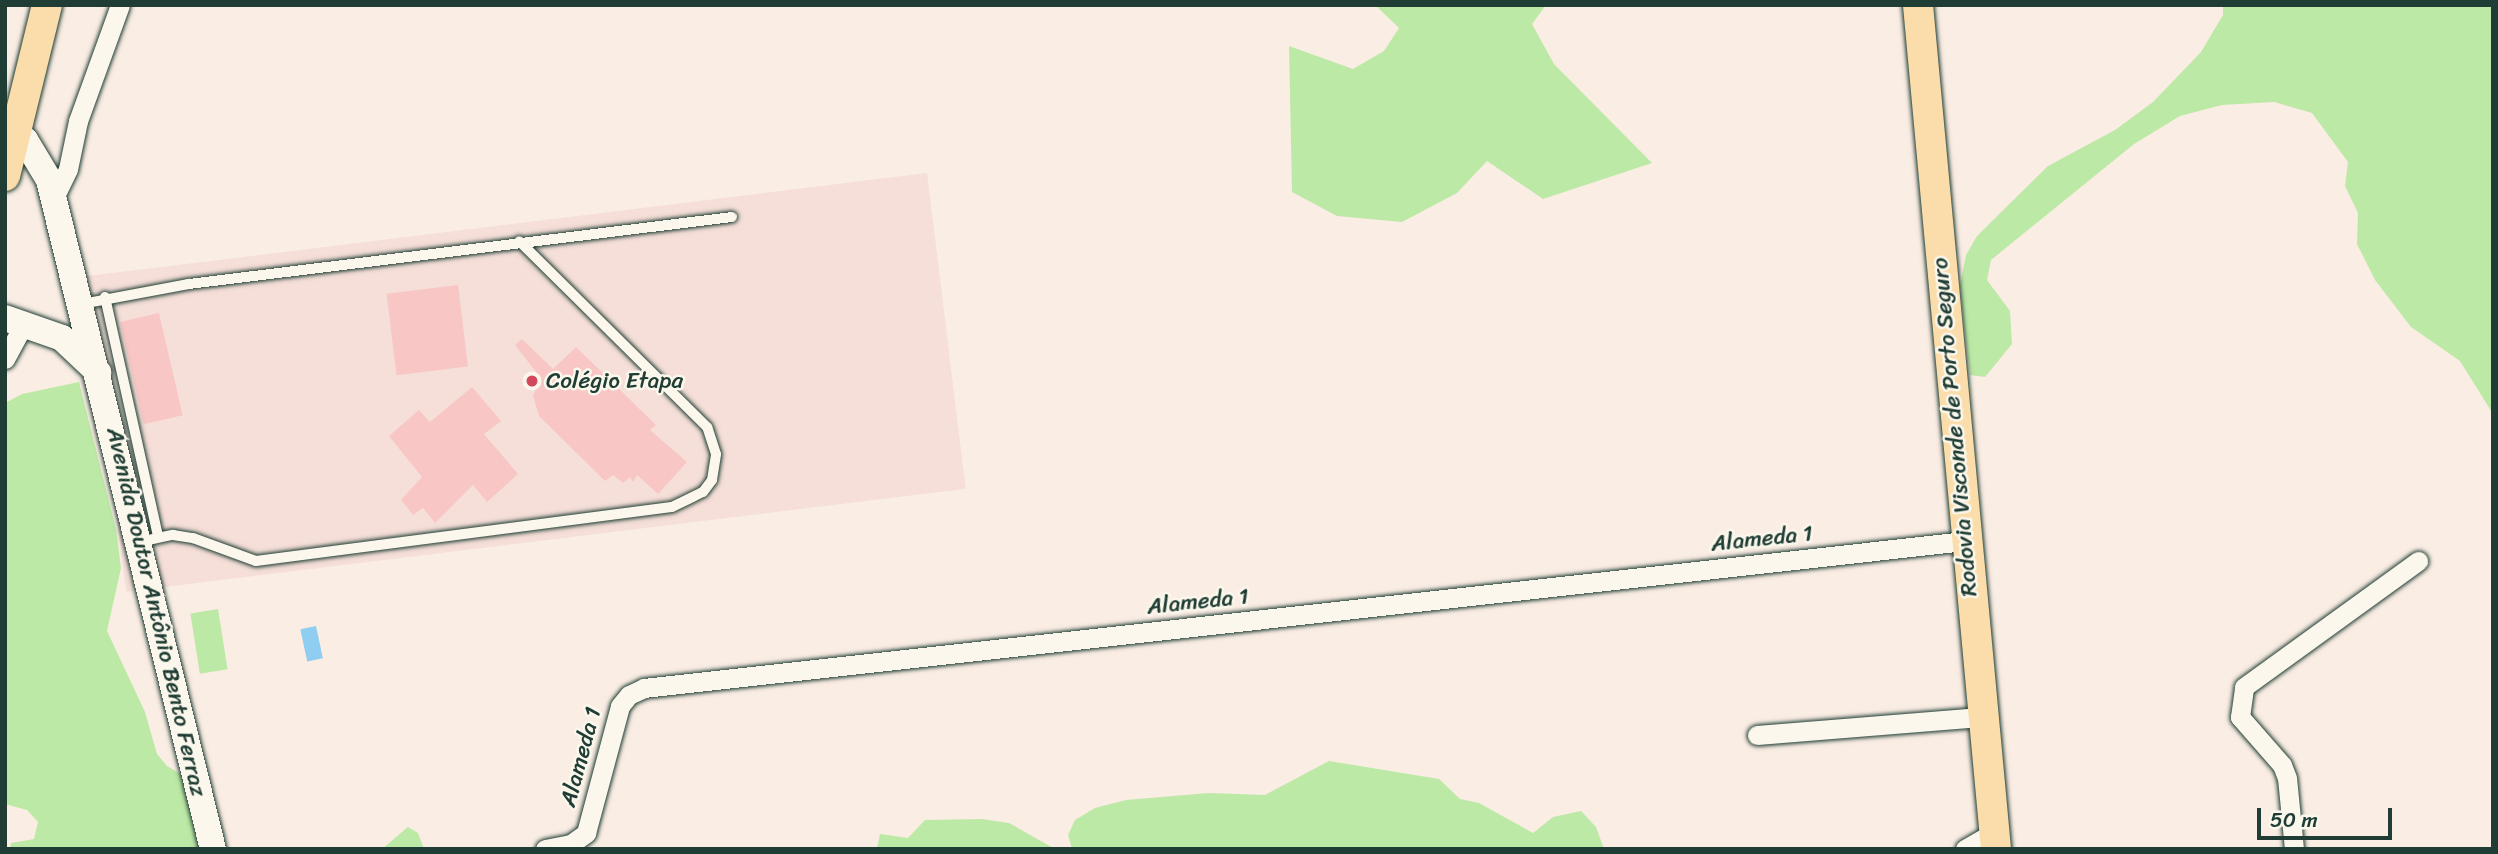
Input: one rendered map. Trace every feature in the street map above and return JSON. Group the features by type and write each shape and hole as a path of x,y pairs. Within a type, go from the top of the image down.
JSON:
{"main road":[{"path":"5,176 10,126 47,5"},
{"name":"Rodovia Visconde de Porto Seguro","path":"1918,5 1964,541 1995,840"},
{"name":"Avenida Doutor Antônio Bento Ferraz","path":"10,126 36,153 93,300 99,374 148,540 213,849"},
{"path":"25,323 93,300"},
{"path":"25,323 77,350 99,374"}],"street":[{"path":"53,200 68,169 78,121 120,5"},
{"path":"5,359 25,323"},
{"name":"Alameda 1","path":"545,849 570,844 586,833 620,706 629,695 644,688 1964,541"},
{"path":"2294,849 2287,778 2282,765 2240,717 2244,687 2418,561"},
{"path":"1757,735 1983,717"},
{"path":"1965,849 1995,840"}],"lane":[{"path":"519,241 707,426 716,454 712,480 703,492 672,507 256,561 193,538 148,540 93,300 519,241 732,217"}],"shaded area":[{"name":"Colégio Etapa","path":"927,173 966,489 126,592 87,276"}],"green space":[{"path":"1375,5 1546,5 1532,24 1554,64 1652,163 1543,199 1487,161 1457,193 1402,222 1337,216 1292,192 1289,46 1353,69 1384,51 1399,28"},
{"path":"2223,5 2493,5 2493,414 2460,361 2411,327 2375,280 2357,244 2358,213 2345,186 2348,162 2312,113 2274,102 2222,105 2180,116 2134,144 1991,260 1987,280 2010,311 2012,344 1985,377 1970,375 1960,286 1966,255 1977,236 2048,166 2115,130 2153,102 2201,52 2223,15"},
{"path":"79,382 116,529 121,568 107,631 145,712 157,754 167,766 193,781 211,849 10,849 11,843 34,839 38,822 27,810 5,804 5,403 22,394"},
{"path":"218,609 228,669 200,674 190,613"},
{"path":"1329,761 1439,779 1460,799 1479,803 1533,833 1553,817 1581,811 1596,827 1604,849 1072,849 1068,835 1075,820 1095,808 1126,800 1209,793 1265,795"},
{"path":"982,819 1009,823 1055,849 877,849 880,834 908,838 925,820"},
{"path":"408,827 418,833 424,849 382,849"}],"water":[{"path":"316,626 323,658 307,662 300,629"}],"building":[{"path":"458,285 468,366 397,375 387,294"},
{"path":"159,313 183,415 144,424 120,322"},
{"path":"522,339 553,369 576,347 656,425 650,430 687,462 658,494 637,475 633,482 630,477 623,483 613,475 605,481 539,416 533,396 540,377 515,345"},
{"path":"472,387 501,421 484,434 518,474 487,502 473,485 435,523 423,508 413,515 401,500 422,477 389,436 419,410 430,422"}],"place":[{"name":"Colégio Etapa","path":"532,381"}]}
